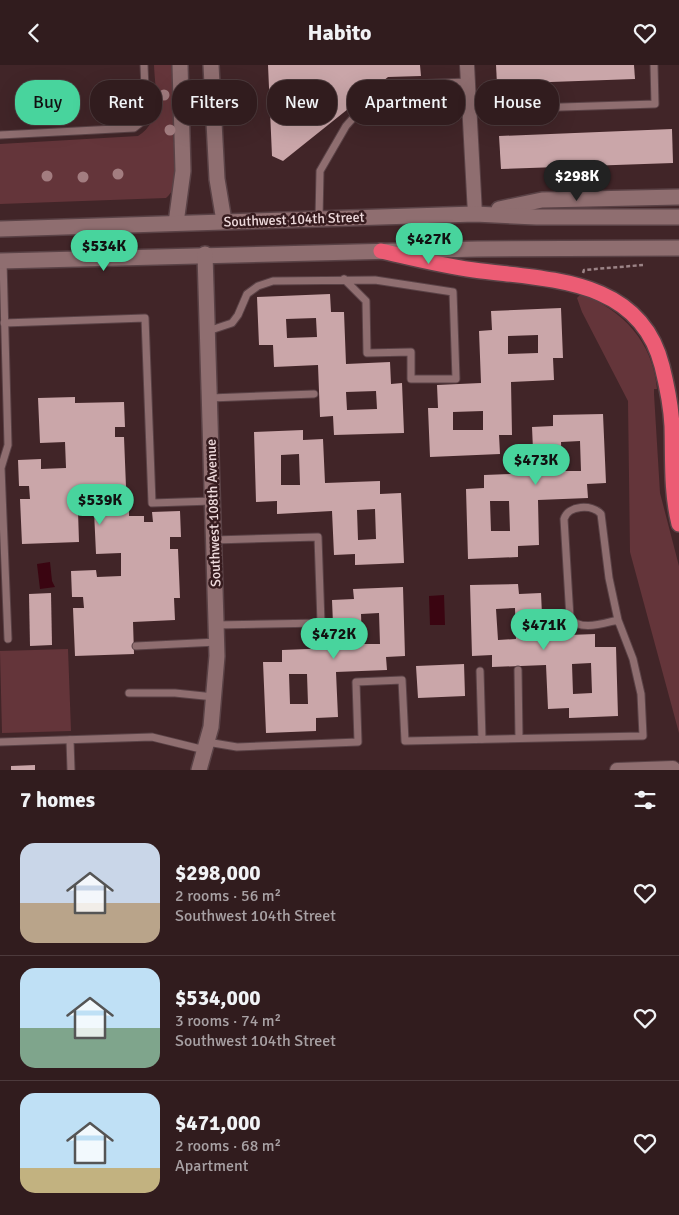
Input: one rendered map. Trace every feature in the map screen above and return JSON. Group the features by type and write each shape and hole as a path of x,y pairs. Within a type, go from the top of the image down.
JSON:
{"highway":[{"path":"382,251 455,267 580,285 614,300 638,322 655,345 662,367 672,426 672,488 679,524"},
{"path":"672,426 679,399"}],"main road":[{"path":"176,223 183,171 180,65"},
{"path":"211,65 217,179 224,221"},
{"path":"475,214 542,201 679,197"},
{"name":"Southwest 104th Street","path":"0,229 475,214 536,217 679,217"},
{"path":"1,261 205,254 477,249 679,248"},
{"name":"Southwest 108th Avenue","path":"199,770 206,746 214,697 216,642 205,254"}],"street":[{"path":"467,65 475,214"},
{"path":"617,770 673,767"}],"lane":[{"path":"0,135 134,128 143,121 146,112 144,65"},
{"path":"469,110 655,104 654,65"},
{"path":"319,218 318,177 323,163 346,126 361,109 372,101 412,84 468,82"},
{"path":"1,261 8,445 1,468 8,639"},
{"path":"208,331 232,323 238,315 247,294 262,284 287,280 344,279 375,280 454,292 456,379 412,379 411,352 367,353 366,301 344,279"},
{"path":"4,323 145,318 152,503 212,501"},
{"path":"210,398 314,394"},
{"path":"0,741 152,737 206,746 237,747 358,742 356,682 402,680 405,741 643,736 643,706 639,681 618,621 609,578 601,514 593,509 568,511 564,516 564,524 570,618 575,623 584,626 618,621"},
{"path":"214,540 318,537 321,623 216,625"},
{"path":"136,646 216,642"},
{"path":"518,670 519,738"},
{"path":"480,671 482,739"},
{"path":"128,693 175,693 214,697"},
{"path":"70,739 71,770"}],"path":[{"path":"582,277 584,270 643,265"}],"shaded area":[{"path":"154,65 172,65 172,125 175,125 177,177 172,191 166,198 0,204 0,144 138,136 149,125 162,125 162,80 155,80"},
{"path":"581,294 610,309 633,330 649,357 654,372 657,389 654,389 654,394 660,493 679,566 679,733 630,552 628,401 582,312 577,298"},
{"path":"50,562 52,581 55,587 40,589 37,564"},
{"path":"444,595 445,625 430,625 429,596"},
{"path":"68,649 71,731 2,733 0,651"}],"building":[{"path":"268,65 420,65 421,76 388,77 384,80 347,80 347,110 337,118 337,80 269,80"},
{"path":"496,65 634,65 635,79 559,82 559,80 497,80"},
{"path":"271,125 328,125 283,161 272,156"},
{"path":"672,129 673,163 501,169 499,136"},
{"path":"330,294 331,312 344,312 346,364 390,362 391,384 402,383 404,433 334,435 333,416 320,417 318,365 274,367 273,345 259,345 257,297","holes":["316,318 317,337 287,338 286,319","376,391 377,409 347,410 346,392"]},
{"path":"561,308 563,358 553,358 554,380 511,382 512,435 499,435 500,454 430,457 428,408 438,408 437,385 481,383 479,331 492,330 491,311","holes":["538,335 538,353 508,354 508,336","483,411 483,430 453,430 453,412"]},
{"path":"75,397 75,403 124,402 125,427 115,427 115,437 124,437 126,487 119,487 120,509 129,509 129,516 144,516 144,522 153,522 152,512 180,511 181,537 170,537 170,549 178,549 180,598 174,598 175,620 133,622 134,654 75,656 73,608 84,608 83,597 72,597 71,571 96,570 97,577 121,576 121,553 96,554 94,511 78,511 79,542 22,544 20,499 30,499 29,486 19,486 18,460 41,459 41,469 66,468 65,442 40,443 38,398"},
{"path":"603,414 606,483 587,484 588,498 538,500 539,545 518,546 518,557 468,559 466,489 484,488 484,475 534,473 532,427 553,426 553,415","holes":["580,441 581,471 562,471 561,442","490,501 509,501 510,531 491,531"]},
{"path":"303,430 303,440 323,439 325,483 380,481 380,494 401,493 404,563 355,565 355,554 334,555 332,511 277,514 277,501 256,502 254,432","holes":["299,454 300,485 281,485 281,455","375,509 376,539 358,540 357,510"]},
{"path":"518,584 519,594 541,593 543,636 595,634 595,647 616,647 618,716 569,718 569,708 548,709 546,665 492,667 492,655 472,656 470,585","holes":["515,608 516,639 498,640 496,609","591,663 592,693 573,694 572,664"]},
{"path":"403,587 405,656 386,657 387,670 336,672 338,717 316,718 316,731 266,733 263,662 282,662 282,650 334,648 332,600 354,599 353,589","holes":["379,613 380,644 362,644 361,614","289,674 307,674 308,704 290,704"]},
{"path":"51,593 52,645 30,646 29,594"},
{"path":"464,664 465,696 418,698 416,666"},
{"path":"35,765 35,770 11,770 11,766"}]}
